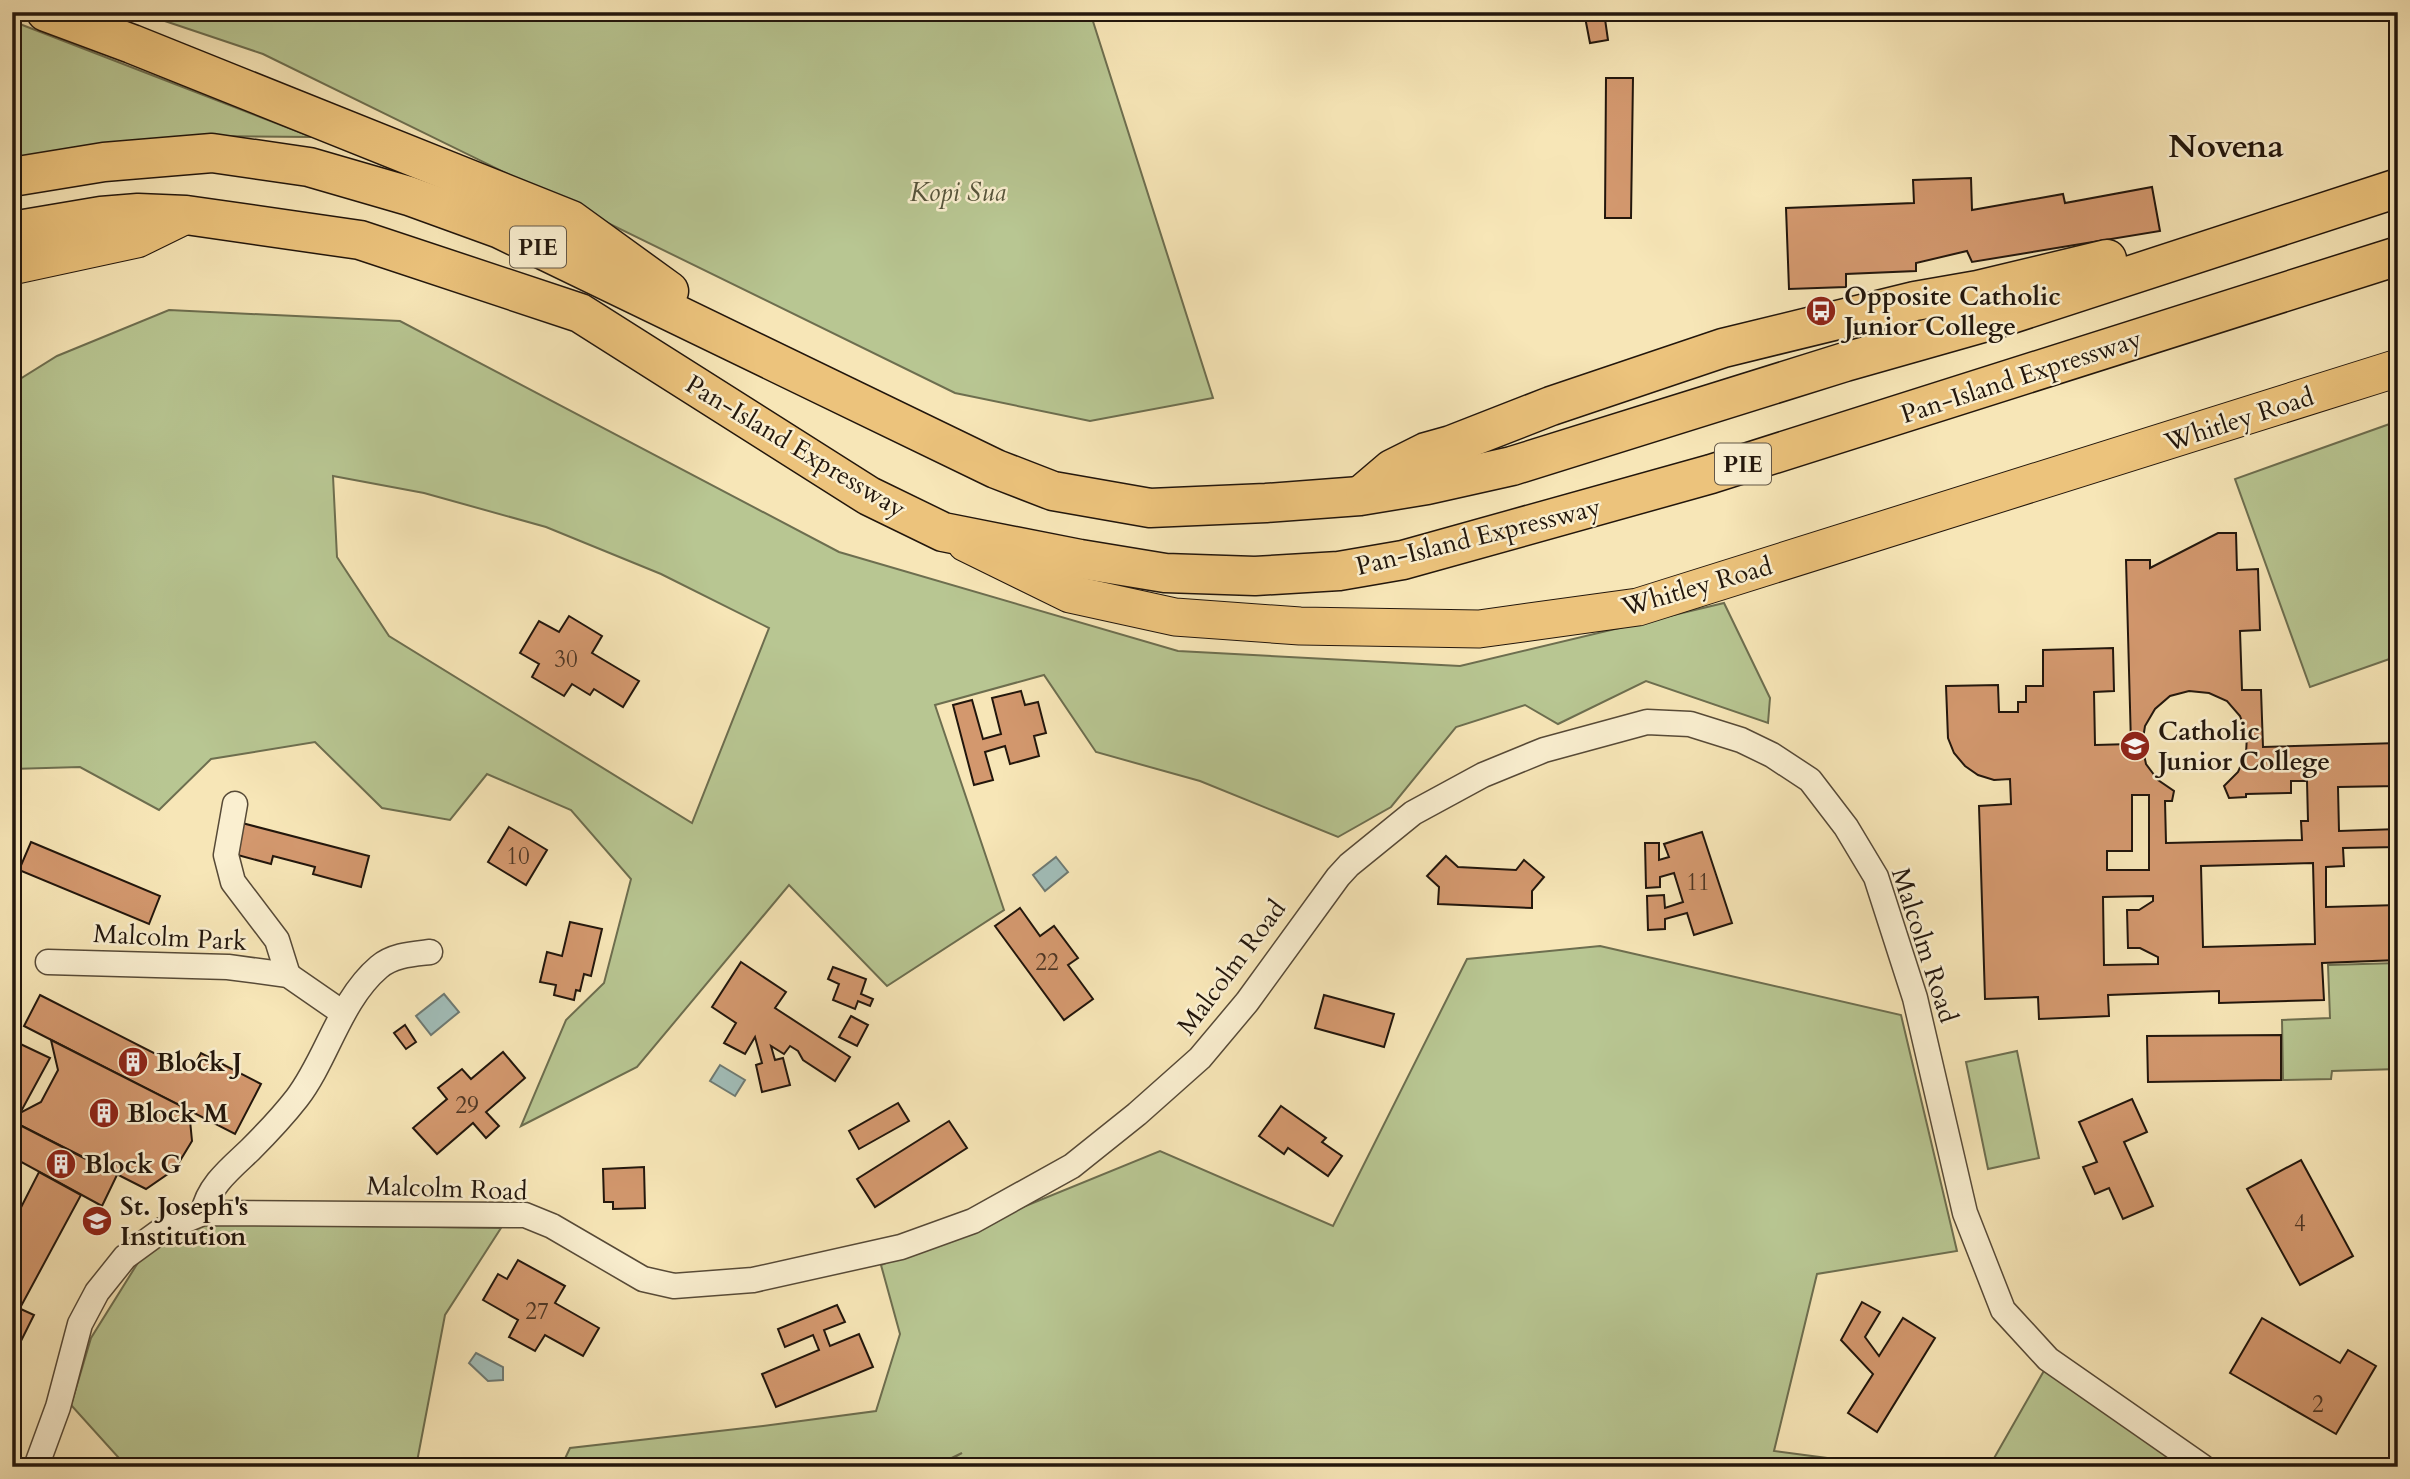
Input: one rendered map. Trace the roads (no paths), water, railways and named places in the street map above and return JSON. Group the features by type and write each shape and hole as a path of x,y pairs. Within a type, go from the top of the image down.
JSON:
{"highway":[{"path":"46,12 571,220 756,353"},
{"name":"PIE","path":"12,177 104,162 212,153 309,167 409,196 500,229 996,469 1053,492 1150,508 1360,496 1392,469 1426,452 1458,443 1551,406 1723,348 1915,301 1978,290 2092,263 2241,221 2353,202 2398,188"},
{"name":"Pan-Island Expressway","path":"12,231 101,216 138,213 186,215 360,240 580,313 869,496 943,532 1166,573 1255,576 1339,571 1403,560 1711,474 2398,256"}],"main road":[{"path":"12,266 137,239 186,215"},
{"name":"Whitley Road","path":"943,532 1070,594 1175,617 1300,626 1479,629 1638,607 2398,368"}],"street":[{"name":"Malcolm Road","path":"36,1467 58,1407 80,1324 97,1292 125,1257 162,1230 203,1213 526,1215 552,1226 643,1279 674,1286 752,1280 901,1247 973,1221 1072,1166 1137,1114 1199,1058 1247,1002 1349,864 1413,813 1483,775 1544,750 1647,722 1690,724 1741,740 1772,755 1810,780 1846,827 1876,877 1915,998 1965,1213 2003,1310 2048,1359 2203,1467"},
{"name":"Malcolm Park","path":"234,804 226,855 233,882 277,940 288,975"},
{"path":"203,1213 205,1201 223,1175 298,1096 343,1013 363,984 380,965 402,956 430,952"},
{"name":"Malcolm Park","path":"48,962 228,967 288,975 343,1013"}],"water":[{"path":"1056,857 1068,872 1045,891 1033,875"},
{"path":"444,994 459,1012 431,1035 416,1016"},
{"path":"720,1065 745,1080 735,1096 710,1081"},
{"path":"476,1353 503,1367 503,1380 488,1381 469,1363"}],"place":[{"name":"Opposite Catholic Junior College","path":"1821,311"},
{"name":"Catholic Junior College","path":"2135,746"},
{"name":"Block J","path":"133,1062"},
{"name":"Block M","path":"104,1113"},
{"name":"Block G","path":"61,1164"},
{"name":"St. Joseph's Institution","path":"97,1221"}],"district":[{"name":"Novena","path":"2226,145"}],"park label":[{"name":"Kopi Sua","path":"958,192"}]}
